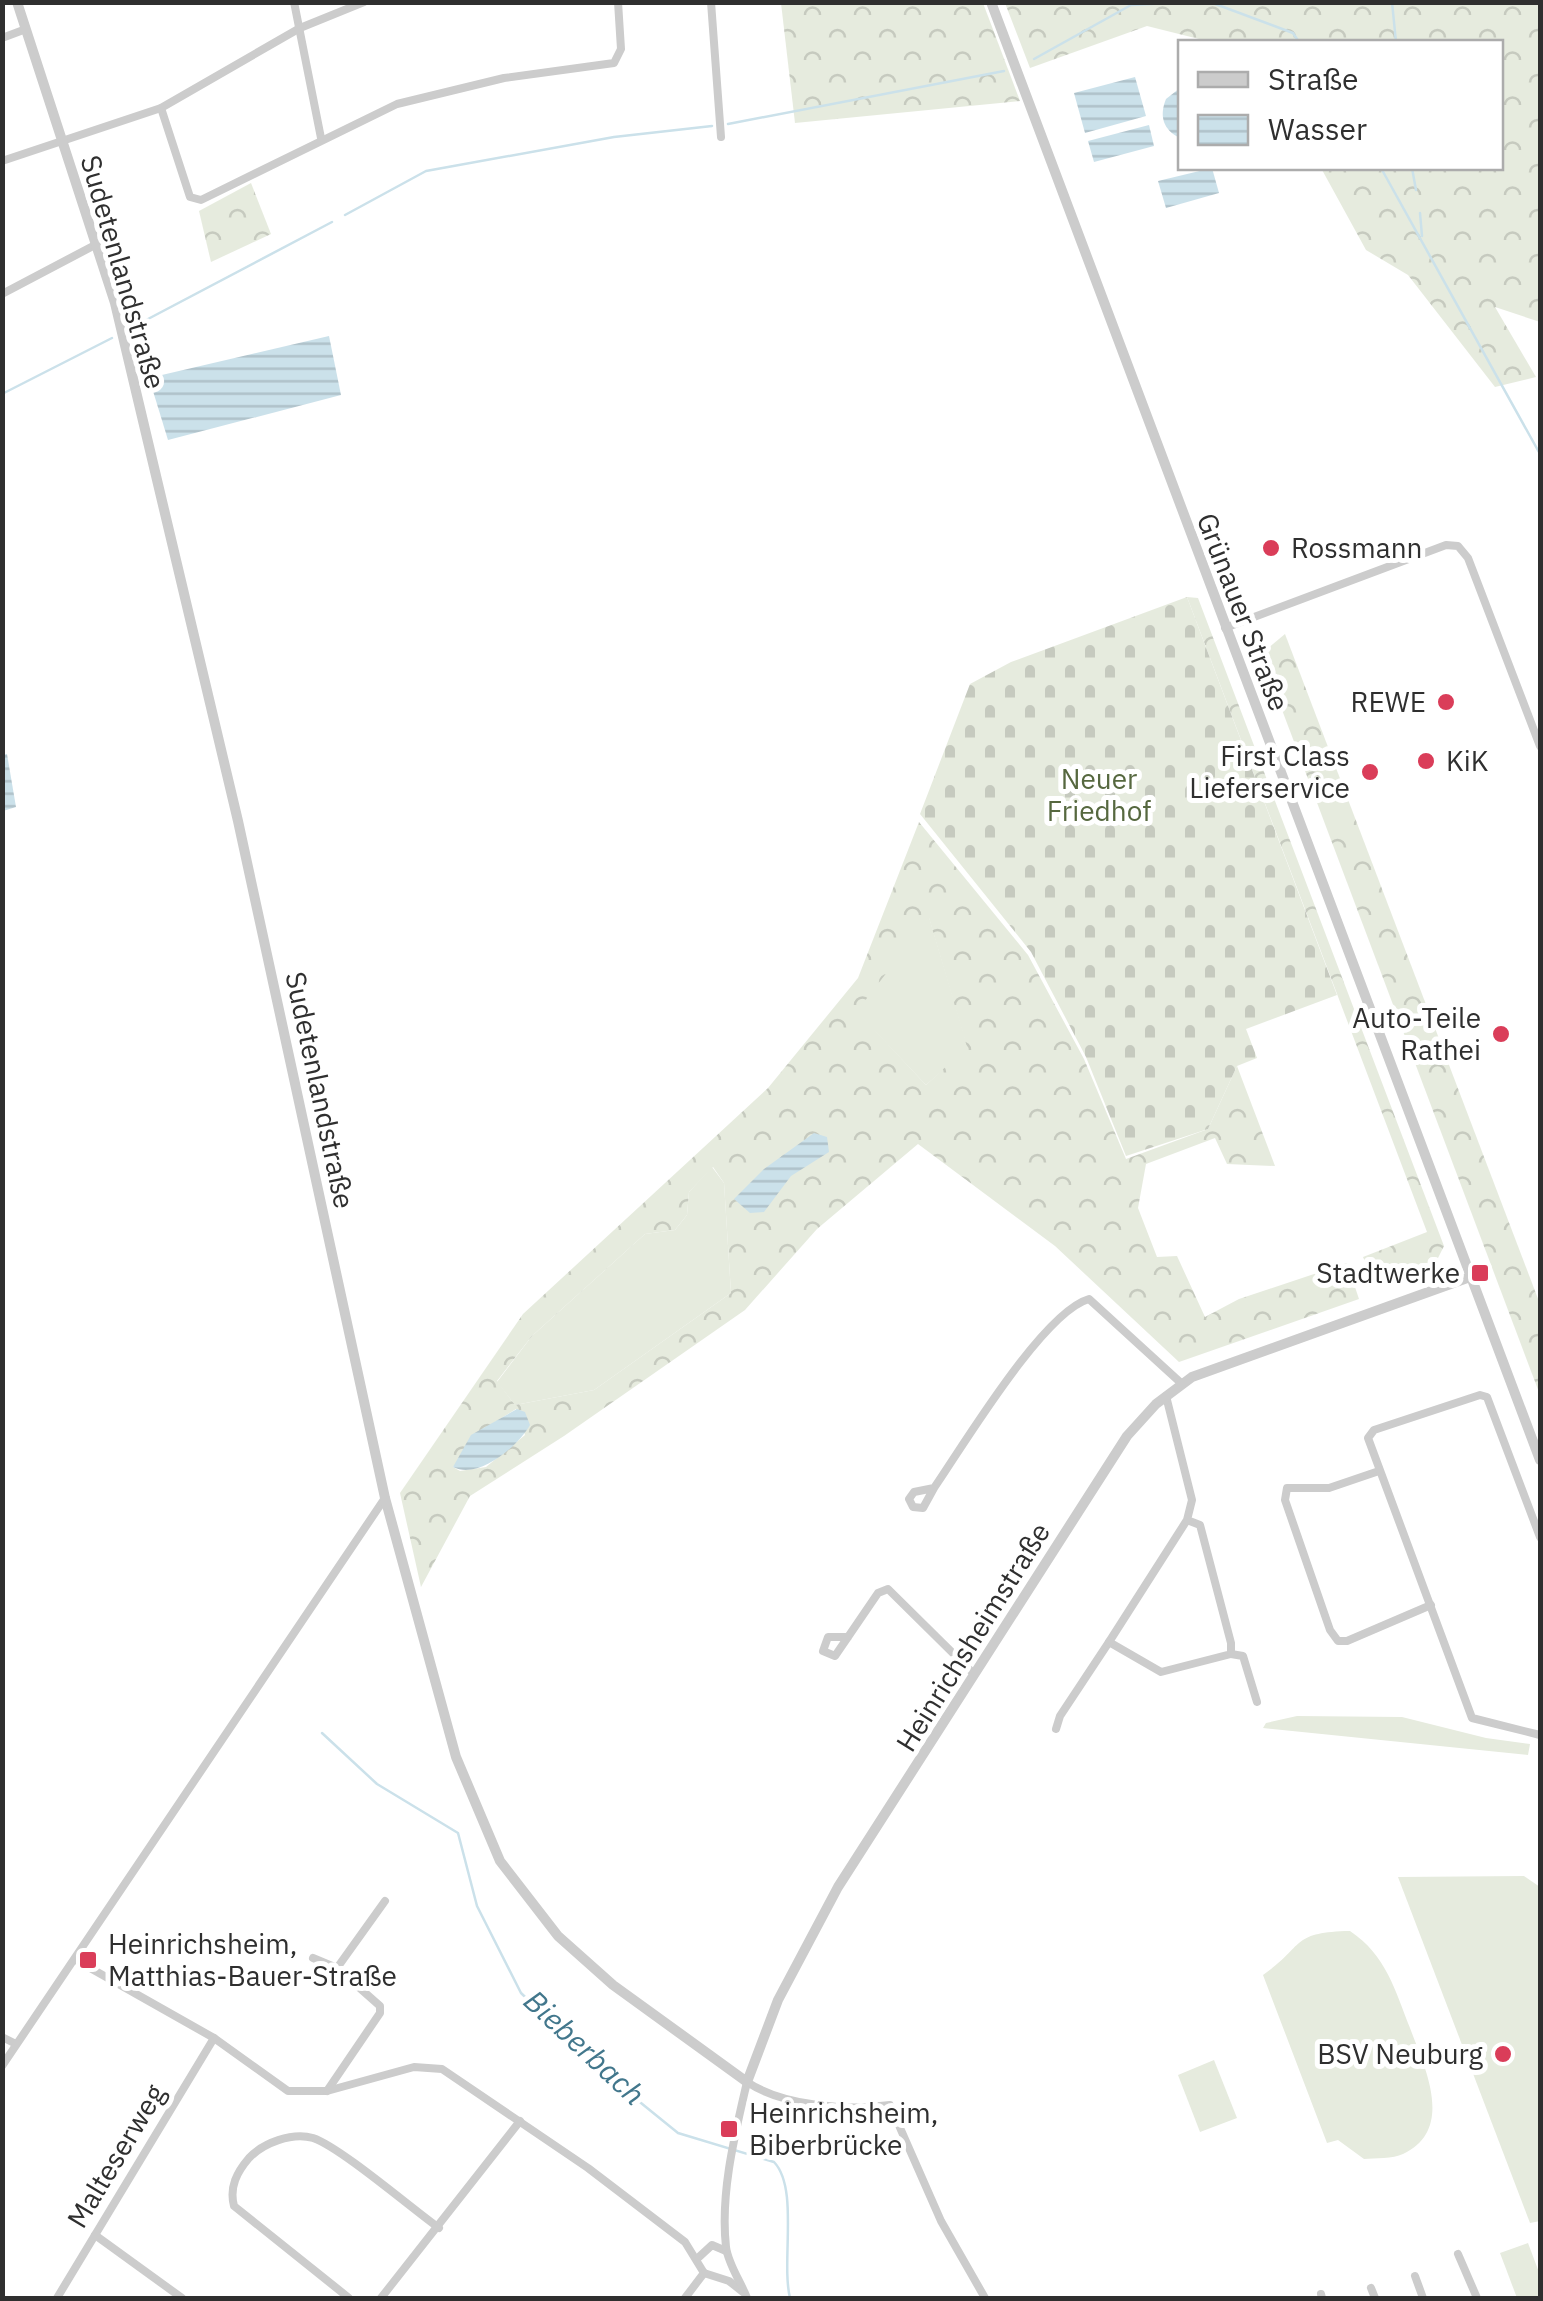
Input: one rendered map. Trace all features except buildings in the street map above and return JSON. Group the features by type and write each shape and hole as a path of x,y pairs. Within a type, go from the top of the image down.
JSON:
{"street":[{"name":"Sudetenlandstraße","path":"17,2 115,303 238,822 385,1498 451,1740 500,1861 558,1936 585,1962 747,2082"},
{"path":"294,2 322,138"},
{"path":"2,162 161,108 300,28 364,2"},
{"path":"161,108 190,197 201,200 397,104 449,90 614,63 621,49 618,2"},
{"path":"710,2 721,137"},
{"name":"Grünauer Straße","path":"991,2 1540,1460"},
{"path":"2,38 26,30"},
{"path":"2,294 94,245"},
{"path":"1225,629 1446,545 1458,546 1468,558 1540,746"},
{"name":"Heinrichsheimstraße","path":"746,2297 728,2256 732,2157 747,2082 778,2000 814,1928 1127,1436 1182,1383 1470,1277"},
{"path":"934,1488 1018,1367 1053,1324 1081,1302 1088,1300 1182,1383"},
{"path":"1540,1538 1488,1398 1480,1395 1374,1430 1368,1438 1472,1718 1540,1735"},
{"path":"1056,1729 1060,1716 1187,1520 1192,1500 1166,1396"},
{"path":"1380,1470 1329,1488 1288,1488 1285,1500 1330,1630 1338,1641 1347,1642 1431,1606"},
{"path":"2,2066 385,1498"},
{"path":"1187,1520 1200,1526 1224,1603 1231,1654"},
{"path":"848,1636 878,1593 888,1588 974,1674"},
{"path":"1109,1642 1161,1672 1231,1654 1243,1656 1257,1702"},
{"path":"337,1968 385,1901"},
{"path":"313,1958 337,1968 380,2006 380,2013 327,2090"},
{"path":"76,1960 214,2038 288,2091 327,2090 414,2067 433,2068 520,2121 674,2234 698,2259 704,2273 685,2298"},
{"path":"2,2037 16,2044"},
{"name":"Malteserweg","path":"57,2298 214,2038"},
{"path":"747,2082 807,2101 869,2108 890,2106 941,2221 985,2298"},
{"path":"381,2298 520,2121"},
{"path":"348,2298 234,2206 230,2194 239,2170 259,2146 311,2138 438,2228"},
{"name":"Heinrichsheimstraße","path":"698,2259 727,2216"},
{"path":"674,2234 728,2256 718,2275"},
{"path":"95,2235 182,2298"},
{"path":"1458,2254 1477,2298"},
{"name":"Heinrichsheimstraße","path":"704,2273 718,2275 746,2297"},
{"path":"1415,2276 1423,2298"},
{"path":"1371,2288 1375,2298"}],"green space":[{"path":"781,3 983,3 1020,101 795,123"},
{"path":"1005,3 1540,3 1540,322 1495,307 1536,377 1495,387 1408,275 1366,250 1322,170 1503,170 1503,40 1203,40 1147,26 1030,68"},
{"path":"251,183 271,234 211,262 199,211"},
{"path":"1187,597 1198,598 1444,1246 1435,1264 1391,1282 1374,1282 1363,1257 1427,1232"},
{"name":"Neuer Friedhof","path":"1187,597 1337,995 1246,1029 1257,1058 1237,1066 1208,1129 1126,1156 1086,1057 1031,952 920,814 970,684 1011,662"},
{"path":"1285,634 1540,1304 1540,1395 1261,654"},
{"path":"919,822 1028,955 1084,1059 1126,1159 1208,1129 1237,1066 1275,1166 1227,1164 1215,1138 1146,1164 1138,1208 1157,1257 1177,1256 1205,1317 1239,1299 1347,1263 1359,1299 1179,1362 1055,1246 918,1144 817,1229 745,1310 470,1496 421,1587 400,1493 523,1314 768,1088 858,978","holes":["929,918 967,1047 926,1085 857,1011","713,1167 724,1183 731,1293 594,1390 515,1405 497,1381 532,1336 645,1234 675,1230 687,1215 689,1192","516,1409 525,1435 486,1467 460,1471 453,1467 495,1422"]},
{"path":"929,917 968,1048 926,1085 856,1011"},
{"path":"712,1167 724,1183 731,1293 594,1390 515,1405 497,1382 532,1336 645,1234 675,1230 687,1215 689,1192"},
{"path":"1297,1716 1402,1717 1486,1738 1530,1744 1528,1755 1263,1728 1266,1723"},
{"name":"BSV Neuburg","path":"1524,1876 1540,1887 1540,2221 1530,2223 1398,1877"},
{"path":"1350,1931 1372,1951 1388,1974 1432,2096 1428,2129 1419,2143 1394,2157 1364,2159 1338,2140 1327,2143 1263,1975 1307,1938"},
{"path":"1214,2060 1237,2118 1200,2132 1178,2075"},
{"path":"1528,2243 1540,2275 1540,2298 1517,2298 1500,2253"}],"water":[{"path":"1135,77 1146,116 1085,133 1074,93"},
{"path":"1178,90 1178,137 1164,122 1166,99"},
{"path":"1149,125 1154,146 1094,162 1088,141"},
{"path":"1213,170 1219,193 1166,208 1158,181"},
{"path":"329,336 341,395 168,440 149,378"},
{"path":"7,754 16,807 3,811 3,755"},
{"path":"814,1133 827,1137 829,1152 791,1176 764,1212 750,1213 734,1199 764,1169"},
{"path":"517,1409 525,1412 530,1425 517,1442 486,1465 463,1470 453,1467 471,1435"}],"waterway":[{"path":"1034,59 1131,5 1191,2"},
{"path":"1210,2 1293,33 1298,40"},
{"path":"1392,2 1396,40"},
{"path":"728,124 1004,71"},
{"path":"345,215 426,171 614,137 712,126"},
{"path":"1382,170 1540,454"},
{"path":"1412,170 1416,190"},
{"path":"1420,213 1422,236"},
{"path":"129,329 332,222"},
{"path":"2,394 112,338"},
{"name":"Bieberbach","path":"322,1733 377,1784 458,1833 477,1906 521,1993 604,2073 678,2133 774,2162 786,2189 790,2298"}],"place":[{"name":"Rossmann","path":"1271,548"},
{"name":"REWE","path":"1446,702"},
{"name":"KiK","path":"1426,761"},
{"name":"First Class Lieferservice","path":"1370,772"},
{"name":"Auto-Teile Rathei","path":"1501,1034"},
{"name":"Stadtwerke","path":"1480,1273"},
{"name":"Heinrichsheim, Matthias-Bauer-Straße","path":"88,1960"},
{"name":"BSV Neuburg","path":"1503,2054"},
{"name":"Heinrichsheim, Biberbrücke","path":"729,2129"}]}
